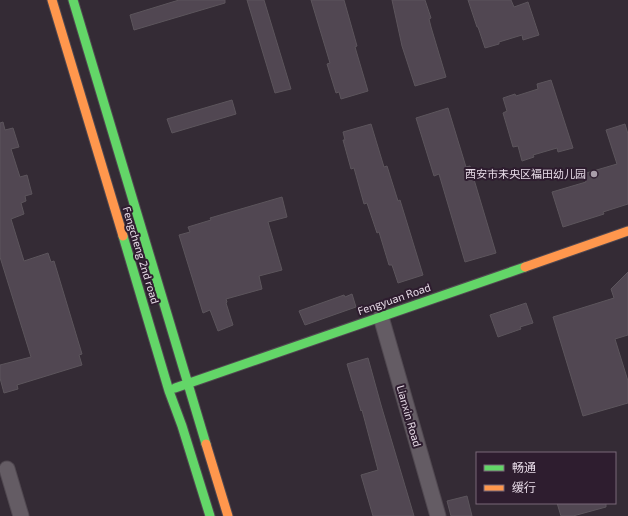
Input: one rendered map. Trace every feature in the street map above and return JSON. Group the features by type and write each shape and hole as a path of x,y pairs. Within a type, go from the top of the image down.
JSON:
{"main road":[{"name":"Fengcheng 2nd road","path":"52,0 169,391 182,426 210,516"},
{"name":"Fengcheng 2nd road","path":"73,0 228,516"},
{"name":"Fengyuan Road","path":"169,391 628,231"}],"street":[{"name":"Lianxin Road","path":"381,317 438,516"},
{"path":"7,468 21,516"}],"building":[{"path":"179,0 225,0 225,3 134,30 130,15"},
{"path":"247,0 264,0 291,89 275,93"},
{"path":"311,0 344,0 357,46 355,47 368,91 341,99 339,92 336,93 327,64 330,63"},
{"path":"392,0 425,0 431,18 429,19 431,27 446,77 415,86 402,46"},
{"path":"468,0 511,0 514,7 528,2 539,35 523,40 522,35 485,48"},
{"path":"551,80 573,148 558,152 557,148 533,155 534,157 522,161 518,146 513,147 503,113 507,111 503,98 515,94 516,96 538,89 537,84"},
{"path":"232,100 236,114 172,133 167,119"},
{"path":"448,108 466,167 470,166 496,253 465,262 439,174 434,176 416,118"},
{"path":"3,122 5,130 13,128 19,147 11,149 20,177 27,175 32,194 25,196 26,201 21,203 24,214 11,219 24,261 48,253 51,262 54,261 82,354 79,355 82,365 17,385 18,389 4,393 0,378 0,365 31,357 0,257 0,123"},
{"path":"371,124 384,167 387,166 398,201 400,200 423,275 398,283 392,265 389,265 379,232 377,233 367,203 364,204 354,168 351,169 343,140 345,140 343,132"},
{"path":"625,124 628,134 628,204 603,212 604,214 563,227 552,192 586,182 583,174 617,164 606,130"},
{"path":"282,197 287,217 268,222 282,270 259,276 262,289 226,299 233,325 218,331 210,310 203,313 179,235 190,232 188,227 211,220 210,218"},
{"path":"628,272 628,335 615,339 628,381 628,403 583,416 553,317 614,298 611,289"},
{"path":"352,294 356,307 305,325 299,311 344,295 345,297"},
{"path":"526,303 533,323 498,337 490,315"},
{"path":"368,358 414,516 373,516 361,475 378,470 362,410 361,411 347,364"},
{"path":"467,496 472,516 451,516 447,501"},
{"path":"557,504 606,504 606,507 573,516 561,516"}],"traffic: fast":[{"path":"73,0 206,444"},
{"path":"123,236 169,391 182,426 210,516"},
{"path":"175,388 525,267"}],"traffic: slow":[{"path":"52,0 123,236"},
{"path":"525,267 628,231"},
{"path":"206,444 228,516"}],"place":[{"name":"西安市未央区福田幼儿园","path":"594,174"}]}
